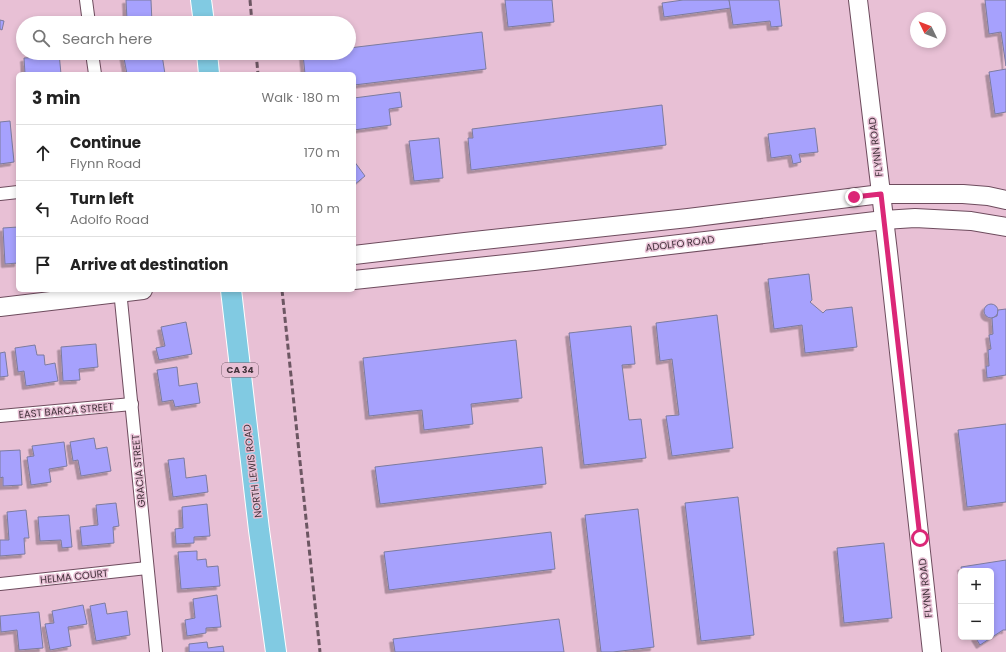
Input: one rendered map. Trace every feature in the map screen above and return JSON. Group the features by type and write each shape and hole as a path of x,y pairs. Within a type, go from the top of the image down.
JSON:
{"main road":[{"path":"202,0 203,16"},
{"name":"FLYNN ROAD","path":"858,0 932,652"},
{"path":"208,60 209,72"},
{"path":"356,254 688,218 881,194 963,194 988,196 1006,200"},
{"name":"ADOLFO ROAD","path":"356,280 884,220 915,218 971,221 1006,227"},
{"path":"0,307 112,292"},
{"name":"NORTH LEWIS ROAD","path":"231,292 259,530 276,652"}],"street":[{"path":"86,0 88,16"},
{"path":"93,60 95,72"},
{"path":"0,194 16,192"},
{"name":"GRACIA STREET","path":"120,292 156,652"},
{"name":"EAST BARCA STREET","path":"0,416 132,404"},
{"name":"HELMA COURT","path":"0,584 147,568"}],"building":[{"path":"126,0 151,0 152,16 127,16"},
{"path":"505,0 552,0 554,22 508,27"},
{"path":"683,0 729,0 731,8 664,17 662,3"},
{"path":"729,0 779,0 782,26 771,27 770,21 733,25"},
{"path":"985,0 1006,0 1006,66 1001,32 989,34"},
{"path":"0,20 4,21 2,30 0,29"},
{"path":"482,32 486,69 356,85 356,72 305,72 304,60 356,60 356,47"},
{"path":"24,60 60,60 61,72 25,72"},
{"path":"124,60 163,60 165,72 127,72"},
{"path":"1006,69 1006,112 995,114 989,72"},
{"path":"400,92 402,107 389,109 391,125 356,130 356,98"},
{"path":"662,105 666,145 471,170 468,138 473,138 472,129"},
{"path":"10,121 14,162 0,164 0,122"},
{"path":"815,128 818,152 799,154 801,162 793,164 791,155 771,158 768,134"},
{"path":"439,138 443,178 414,181 409,141"},
{"path":"356,164 365,176 356,183"},
{"path":"16,227 16,263 5,264 3,228"},
{"path":"809,274 812,300 810,302 823,313 826,310 852,307 857,347 805,353 802,325 774,329 768,279"},
{"path":"988,304 994,304 998,308 998,314 994,318 988,318 984,314 984,308"},
{"path":"1006,309 1006,375 987,378 986,366 989,366 988,350 991,349 989,335 993,334 992,318 997,316 998,310"},
{"path":"717,315 733,448 672,456 666,416 679,415 672,359 660,361 656,323"},
{"path":"186,322 192,354 159,360 156,348 165,346 161,327"},
{"path":"631,326 635,364 622,365 629,420 641,419 646,458 584,465 569,333"},
{"path":"516,340 522,398 471,404 473,424 424,430 422,410 369,416 363,358"},
{"path":"96,344 98,367 79,369 80,380 63,381 61,347"},
{"path":"35,345 37,355 44,355 45,365 55,363 58,381 26,386 24,371 18,372 15,348"},
{"path":"5,352 8,376 0,377 0,353"},
{"path":"177,367 179,386 197,383 200,403 175,407 173,400 162,402 157,370"},
{"path":"1006,424 1006,502 967,507 958,430"},
{"path":"94,438 96,449 107,447 111,471 81,476 78,460 73,461 70,442"},
{"path":"64,442 67,466 49,469 51,482 31,485 27,457 34,456 32,446"},
{"path":"542,447 546,484 380,504 375,467"},
{"path":"20,450 22,485 3,486 3,477 0,478 0,451"},
{"path":"184,458 186,478 206,475 208,492 173,497 168,460"},
{"path":"738,497 754,635 701,641 685,503"},
{"path":"116,503 119,526 113,527 114,543 82,546 80,527 98,525 96,505"},
{"path":"207,504 210,536 194,537 194,543 176,544 175,529 183,528 182,507"},
{"path":"638,509 654,647 601,652 585,515"},
{"path":"26,510 29,538 24,538 25,554 0,556 0,540 9,540 7,512"},
{"path":"69,515 72,547 62,548 61,540 40,541 38,517"},
{"path":"551,532 555,569 389,590 384,552"},
{"path":"884,543 892,618 844,623 837,548"},
{"path":"197,551 197,560 206,559 207,567 218,566 220,586 181,589 178,552"},
{"path":"1006,560 1006,630 1003,630 994,636 994,568 961,567"},
{"path":"217,595 221,627 206,628 206,633 187,636 185,620 195,618 193,599"},
{"path":"105,603 107,614 127,611 130,635 96,641 90,606"},
{"path":"83,605 87,624 68,627 71,646 50,650 45,624 54,623 52,611"},
{"path":"39,612 43,648 19,650 17,630 1,632 0,616"},
{"path":"559,619 564,652 395,652 393,639"},
{"path":"977,640 988,640 980,645"},
{"path":"207,642 208,648 223,646 224,652 189,652 189,644"}],"railway":[{"path":"250,0 251,16"},
{"path":"257,60 258,72"},
{"path":"282,292 320,652"}],"route":[{"path":"854,197 881,194 920,538"}]}
